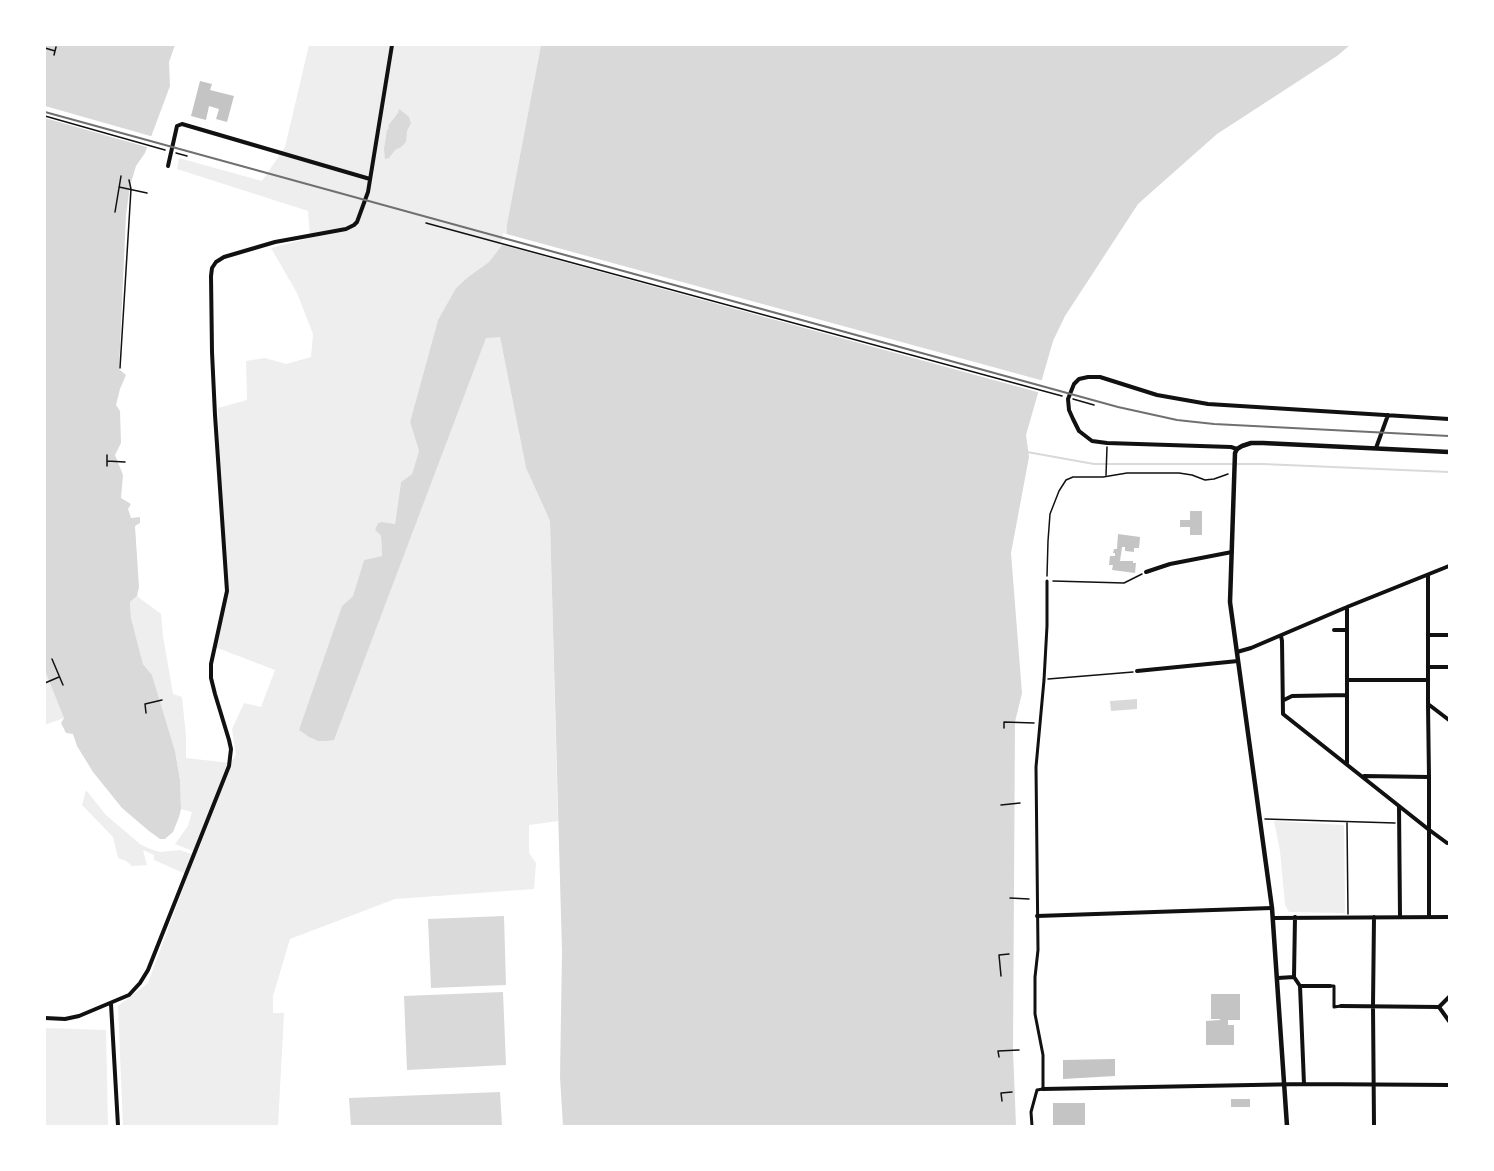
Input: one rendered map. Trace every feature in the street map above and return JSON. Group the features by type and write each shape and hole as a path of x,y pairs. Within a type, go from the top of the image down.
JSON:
{"street":[{"path":"45,1018 65,1019 79,1016 129,995 140,984 148,970 229,766 231,749 211,678 211,664 227,591 215,415 212,268 224,257 275,242 346,229 357,222 368,192 392,45"},
{"path":"168,166 177,126 182,124 370,179"},
{"path":"1236,451 1228,447 1107,445 1092,441 1079,431 1072,419 1068,399 1074,384 1079,379 1088,376 1100,377 1157,395 1208,404 1449,418"},
{"path":"1376,448 1388,415"},
{"path":"1236,451 1251,443 1263,443 1449,452"},
{"path":"1236,451 1230,602 1272,908 1287,1126"},
{"path":"1146,572 1170,564 1232,552"},
{"path":"1237,651 1281,636 1449,566"},
{"path":"1428,575 1429,917"},
{"path":"1043,1089 1043,1055 1035,1014 1038,950 1036,767 1044,680 1047,581"},
{"path":"1347,608 1347,764"},
{"path":"1334,630 1347,630"},
{"path":"1428,635 1449,635"},
{"path":"1281,636 1283,714 1428,829 1449,843"},
{"path":"1137,671 1238,661"},
{"path":"1428,666 1449,667"},
{"path":"1347,680 1428,680"},
{"path":"1284,700 1292,696 1347,695"},
{"path":"1428,704 1449,720"},
{"path":"1363,776 1429,777"},
{"path":"1399,806 1400,917"},
{"path":"1037,916 1272,908"},
{"path":"1295,917 1294,977 1300,986 1304,1084"},
{"path":"1374,917 1372,1006 1374,1126"},
{"path":"1273,918 1449,917"},
{"path":"1278,978 1294,977"},
{"path":"1300,986 1334,986 1334,1007 1439,1007 1449,997"},
{"path":"111,1004 118,1126"},
{"path":"1439,1007 1449,1021"},
{"path":"1032,1126 1031,1112 1037,1090 1043,1089 1304,1084 1449,1085"}],"path":[{"path":"45,48 55,49 54,55"},
{"path":"45,116 165,150"},
{"path":"176,153 187,156"},
{"path":"115,212 121,176"},
{"path":"120,368 131,189 129,180"},
{"path":"119,187 147,193"},
{"path":"426,223 1094,405"},
{"path":"1106,476 1107,445"},
{"path":"107,455 107,466"},
{"path":"107,461 125,462"},
{"path":"1146,572 1124,583 1047,581 1050,514 1066,480 1073,477 1127,473 1179,472 1205,480 1235,472"},
{"path":"52,659 63,685"},
{"path":"1044,680 1137,671"},
{"path":"45,683 59,677"},
{"path":"146,713 145,704 162,700"},
{"path":"1004,728 1004,722 1034,723"},
{"path":"1001,805 1020,803"},
{"path":"1260,819 1399,823"},
{"path":"1347,822 1348,917"},
{"path":"1010,898 1029,899"},
{"path":"1001,976 999,955 1010,954"},
{"path":"999,1057 999,1051 1019,1050"},
{"path":"1002,1101 1001,1093 1012,1092"}],"shaded area":[{"path":"45,45 175,45 169,62 170,86 145,153 136,166 130,186 126,215 119,369 126,375 116,405 120,411 121,443 115,455 123,475 121,498 131,504 128,509 131,518 140,517 140,523 135,526 139,587 137,596 130,602 131,618 143,664 152,675 175,751 180,780 179,817 173,832 165,839 160,839 122,808 93,772 77,746 73,734 66,733 61,723 64,718 45,671"},
{"path":"309,45 541,45 507,224 506,240 489,262 456,288 438,320 410,422 419,451 412,474 401,482 395,524 378,523 375,530 381,536 382,556 364,560 353,596 342,606 300,730 318,741 334,739 486,337 500,337 526,468 550,521 558,821 529,825 529,853 536,863 534,889 395,899 290,939 273,996 273,1013 284,1013 278,1126 123,1126 118,1006 148,983 188,875 154,860 154,855 143,850 147,865 132,866 118,858 113,837 82,805 86,790 106,815 140,844 160,852 180,850 191,854 193,851 175,844 188,826 192,812 181,809 180,780 175,751 152,675 143,664 131,618 130,602 137,596 161,614 173,694 182,697 186,758 230,763 236,755 232,729 244,703 261,707 275,670 215,647 227,591 218,408 247,400 246,361 265,358 286,364 311,357 313,334 297,293 271,248 310,238 308,211 177,169 179,158 262,181 285,147"},
{"path":"541,45 1350,45 1337,56 1217,134 1138,204 1065,316 1053,341 1026,435 1029,457 1011,553 1022,693 1015,722 1013,1050 1016,1126 563,1126 560,1077 562,952 550,521 526,468 500,337 486,338 334,740 318,741 299,730 342,606 353,596 364,560 382,556 381,536 375,530 378,523 395,524 401,482 412,474 419,451 410,422 438,320 456,288 489,262 506,240 507,224"},
{"path":"399,109 409,117 411,123 407,131 406,142 385,159 384,149 388,126"},
{"path":"45,671 64,718 45,725"},
{"path":"1137,699 1137,709 1111,711 1110,701"},
{"path":"1274,821 1344,825 1345,913 1289,912 1285,905 1280,851"},
{"path":"504,916 506,985 431,988 428,919"},
{"path":"503,992 506,1065 407,1070 404,996"},
{"path":"45,1028 106,1030 108,1126 45,1126"},
{"path":"500,1092 502,1126 351,1126 349,1098"}],"pier":[{"path":"45,106 154,137 150,148 45,118"},
{"path":"503,233 1044,381 1041,393 499,244 503,239"}],"building":[{"path":"200,81 212,84 210,90 234,96 227,122 216,119 219,109 209,106 206,120 191,116"},
{"path":"1190,511 1202,511 1202,535 1190,535 1190,527 1180,527 1180,520 1190,520"},
{"path":"1118,534 1140,537 1139,548 1134,548 1134,552 1125,551 1125,547 1122,547 1120,561 1136,563 1135,573 1112,570 1113,565 1109,565 1110,556 1115,556 1113,553 1114,549 1117,549"},
{"path":"1211,994 1240,994 1240,1020 1228,1020 1228,1025 1234,1025 1234,1045 1206,1045 1206,1021 1220,1020 1211,1019"},
{"path":"1115,1059 1115,1076 1063,1079 1063,1060"},
{"path":"1231,1099 1250,1099 1250,1107 1231,1107"},
{"path":"1053,1103 1085,1103 1085,1126 1053,1126"}],"waterway":[{"path":"1027,452 1094,464 1263,464 1449,472"}],"railway":[{"path":"45,112 1118,407 1177,420 1214,424 1449,436"}]}
